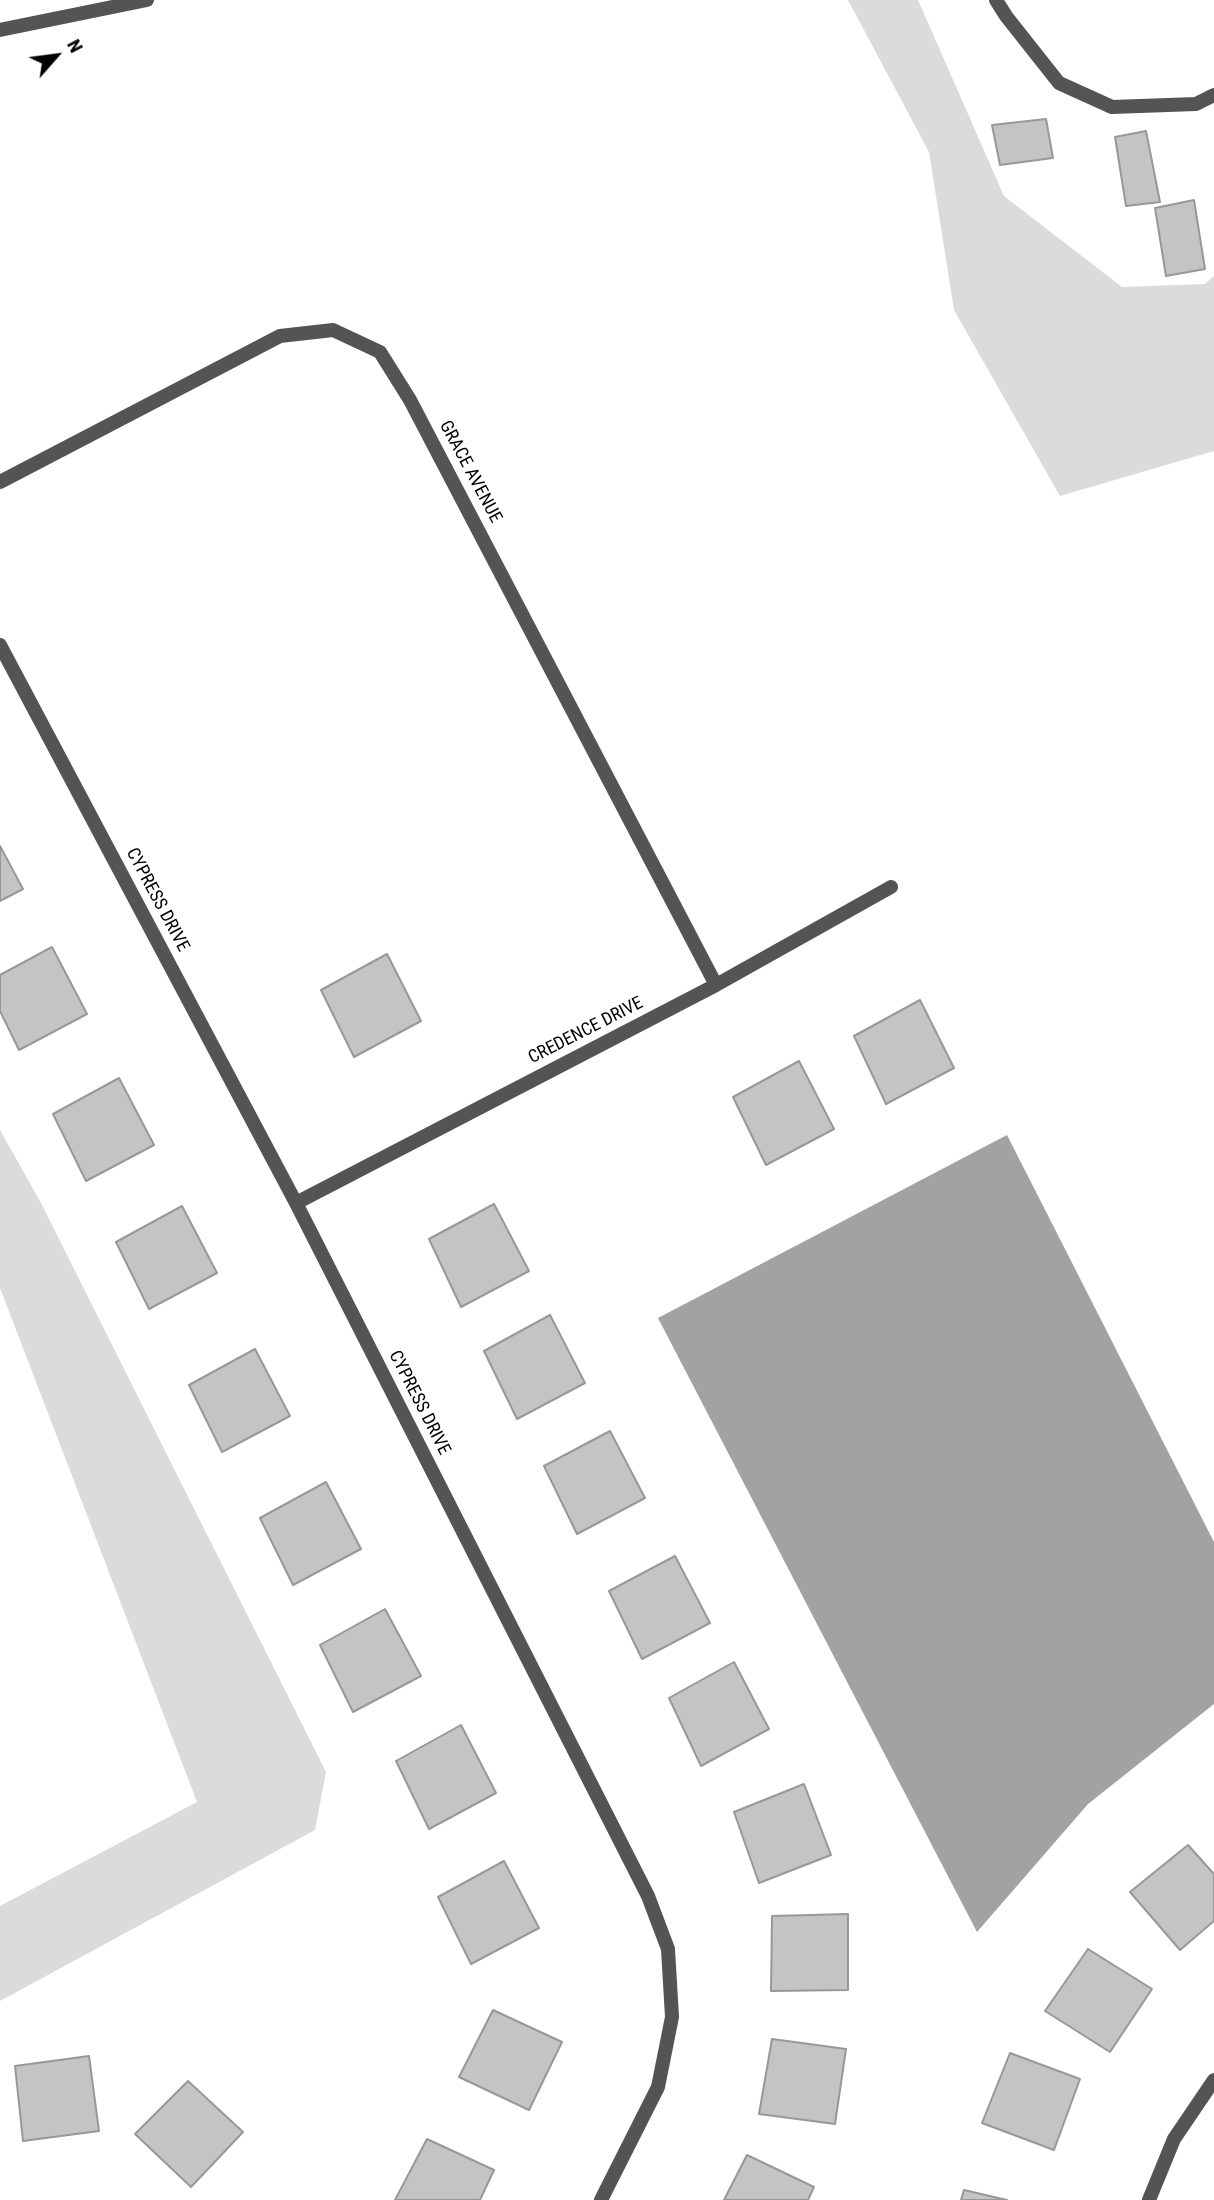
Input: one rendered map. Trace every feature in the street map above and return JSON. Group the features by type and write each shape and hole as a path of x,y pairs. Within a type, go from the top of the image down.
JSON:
{"street":[{"path":"0,30 147,0"},
{"path":"996,0 1059,83 1112,107 1196,104 1214,95"},
{"name":"GRACE AVENUE","path":"0,482 280,336 333,330 380,352 410,400 716,985"},
{"name":"CYPRESS DRIVE","path":"0,645 296,1203 648,1896 668,1949 672,2017 658,2087 601,2200"},
{"name":"CREDENCE DRIVE","path":"296,1203 716,985 891,887"},
{"path":"1149,2200 1174,2139 1214,2080"}],"shaded area":[{"path":"848,0 918,0 1004,196 1122,287 1205,284 1214,276 1214,451 1060,496 954,310 929,152"},
{"path":"0,1130 40,1201 326,1772 315,1830 0,2001 0,1906 197,1802 0,1288"},
{"path":"1007,1135 1214,1542 1214,1704 1088,1804 977,1932 658,1318"}],"building":[{"path":"1046,119 1053,158 1000,165 992,125"},
{"path":"1146,131 1160,202 1126,206 1115,137"},
{"path":"1194,200 1205,269 1166,276 1155,208"},
{"path":"0,846 23,889 0,901"},
{"path":"52,947 87,1014 19,1050 0,1011 0,975"},
{"path":"387,954 421,1021 354,1057 321,990"},
{"path":"920,1000 954,1068 886,1104 854,1036"},
{"path":"799,1061 834,1129 766,1165 733,1097"},
{"path":"119,1078 154,1145 86,1181 53,1114"},
{"path":"494,1204 529,1271 461,1307 429,1239"},
{"path":"182,1206 217,1273 149,1309 116,1242"},
{"path":"550,1315 585,1383 517,1419 484,1351"},
{"path":"255,1349 290,1416 222,1452 189,1385"},
{"path":"610,1431 645,1498 577,1534 544,1466"},
{"path":"326,1482 361,1549 293,1585 260,1518"},
{"path":"675,1556 710,1623 642,1659 609,1591"},
{"path":"385,1609 421,1676 353,1712 320,1645"},
{"path":"734,1662 769,1729 701,1766 669,1698"},
{"path":"461,1725 496,1793 429,1829 396,1761"},
{"path":"804,1784 831,1855 759,1883 734,1812"},
{"path":"1188,1845 1214,1874 1214,1921 1180,1950 1130,1892"},
{"path":"504,1861 539,1928 471,1964 438,1897"},
{"path":"848,1914 848,1990 771,1991 772,1916"},
{"path":"1088,1949 1152,1989 1110,2052 1045,2011"},
{"path":"493,2010 562,2042 529,2110 459,2077"},
{"path":"772,2039 846,2049 835,2124 759,2114"},
{"path":"1010,2053 1080,2079 1054,2150 982,2123"},
{"path":"89,2056 99,2131 23,2141 15,2066"},
{"path":"188,2081 243,2132 191,2187 135,2134"},
{"path":"427,2139 494,2170 480,2200 395,2200"},
{"path":"747,2155 814,2187 808,2200 724,2200"},
{"path":"964,2190 1007,2200 961,2200"}]}
